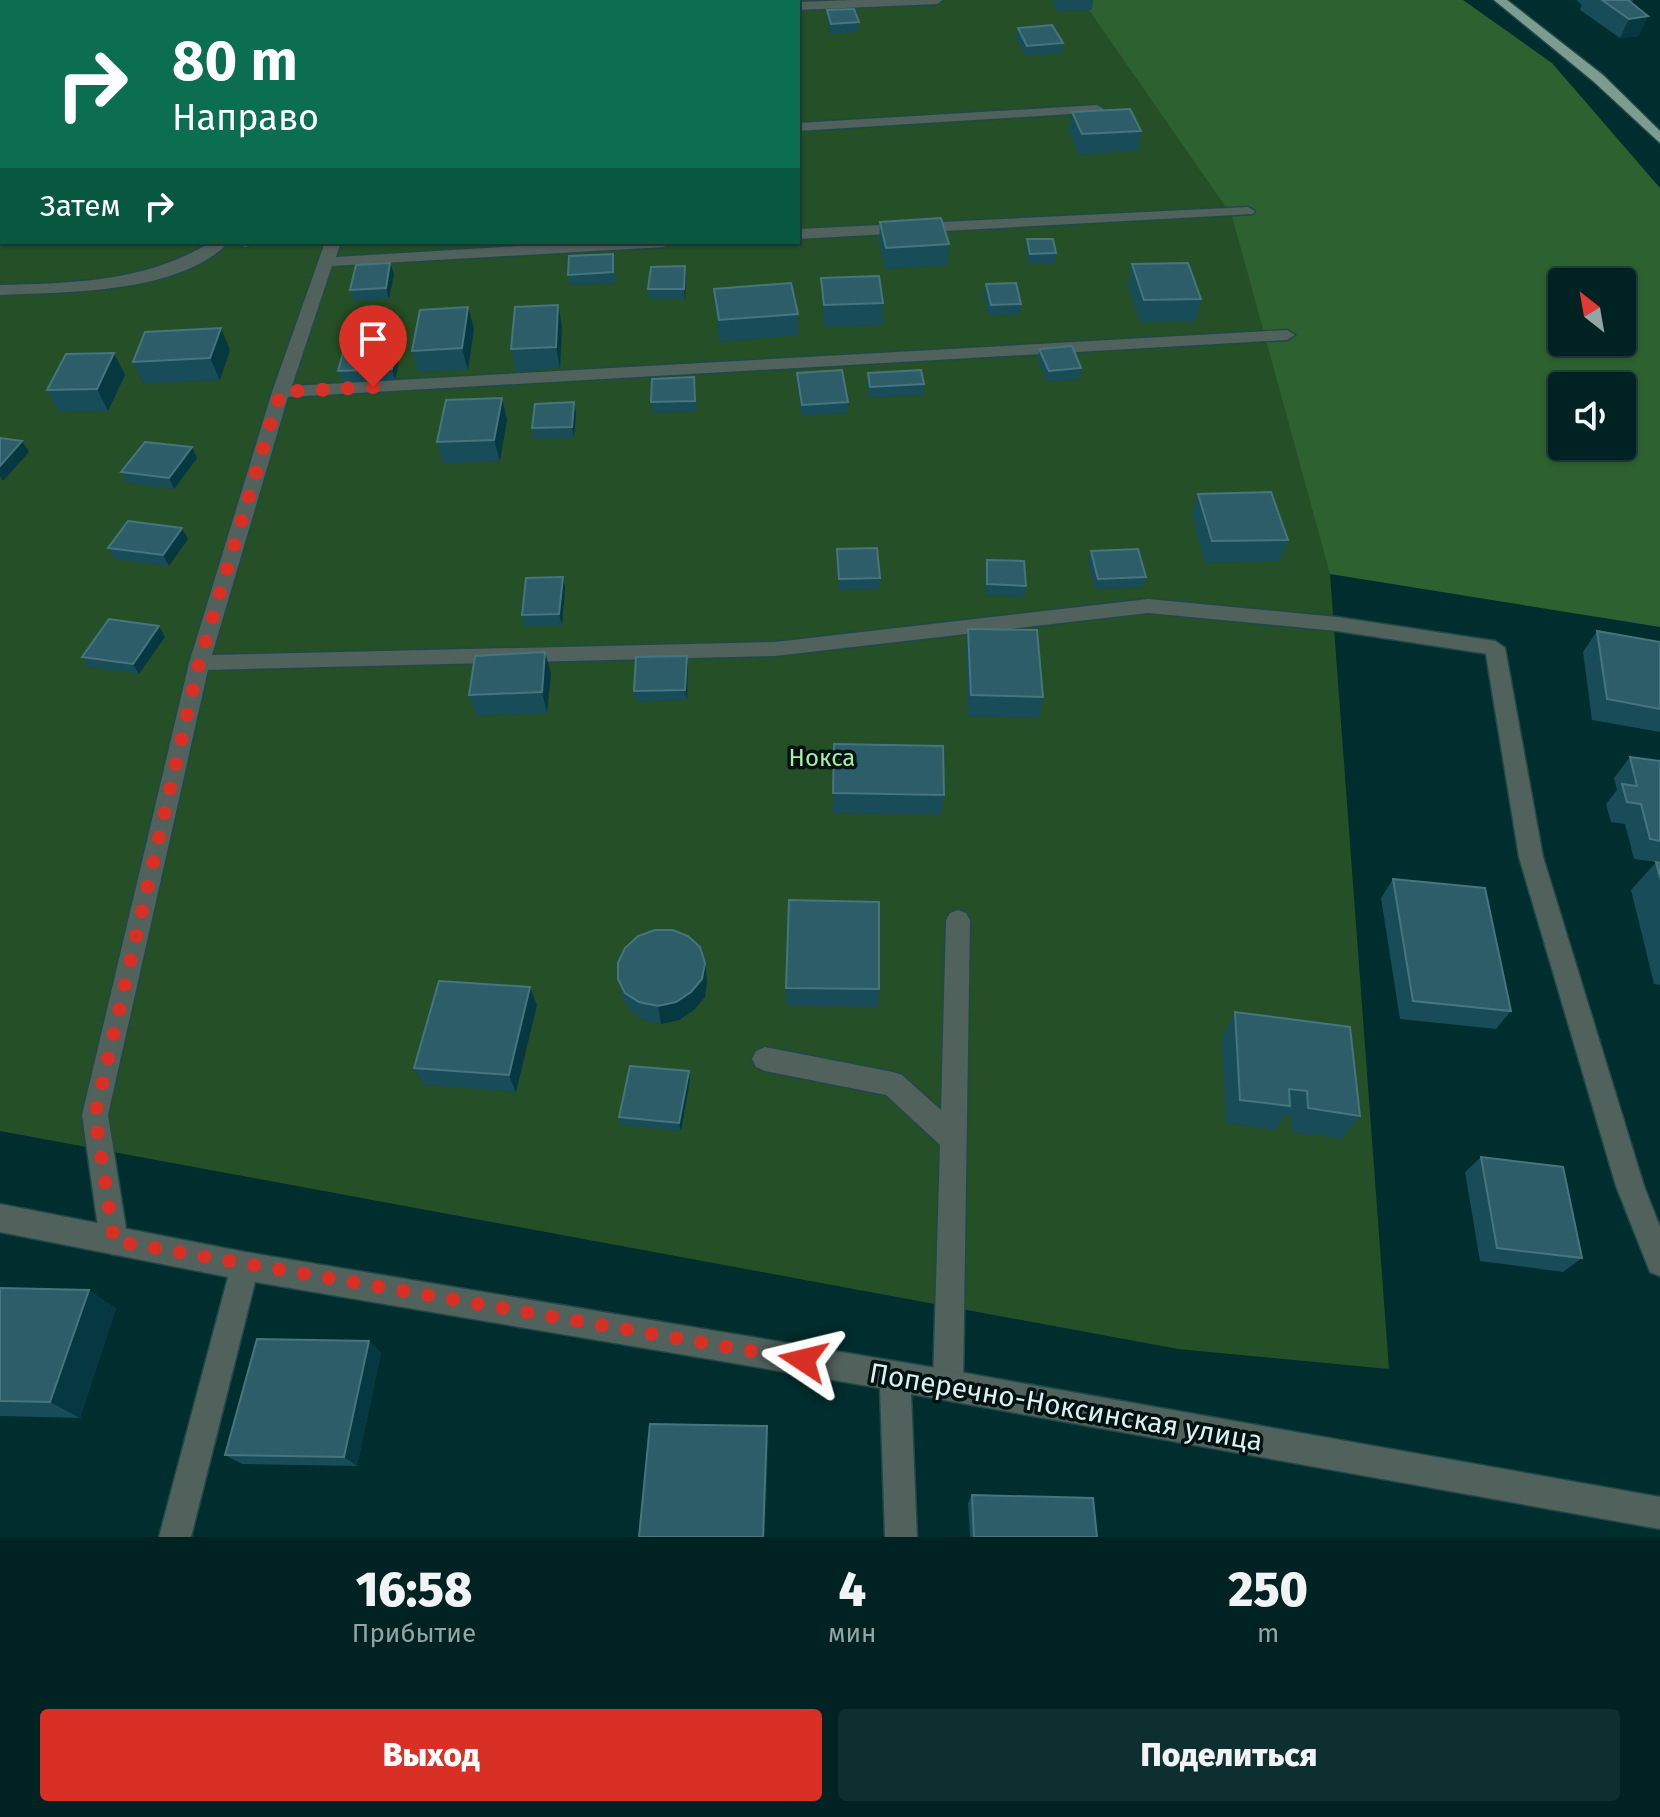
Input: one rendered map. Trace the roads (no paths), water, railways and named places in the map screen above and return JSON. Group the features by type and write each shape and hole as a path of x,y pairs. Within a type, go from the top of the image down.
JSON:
{"main road":[{"path":"1500,0 1598,78 1660,139"}],"street":[{"path":"800,6 937,0"},
{"path":"800,127 1097,109"},
{"path":"800,234 1248,211"},
{"path":"0,290 109,286 196,261 218,244"},
{"path":"114,1241 95,1115 199,663 281,392 330,252 597,244"},
{"path":"281,392 1287,335"},
{"path":"199,663 775,649 1148,606 1337,624 1495,648 1531,857 1630,1186 1660,1262"},
{"path":"948,1385 958,920"},
{"path":"765,1059 893,1084 953,1139"},
{"name":"Поперечно-Ноксинская улица","path":"0,1218 245,1266 948,1385 1660,1513"},
{"path":"175,1537 245,1266"},
{"path":"895,1376 901,1537"}],"park label":[{"name":"Нокса","path":"822,758"}]}
